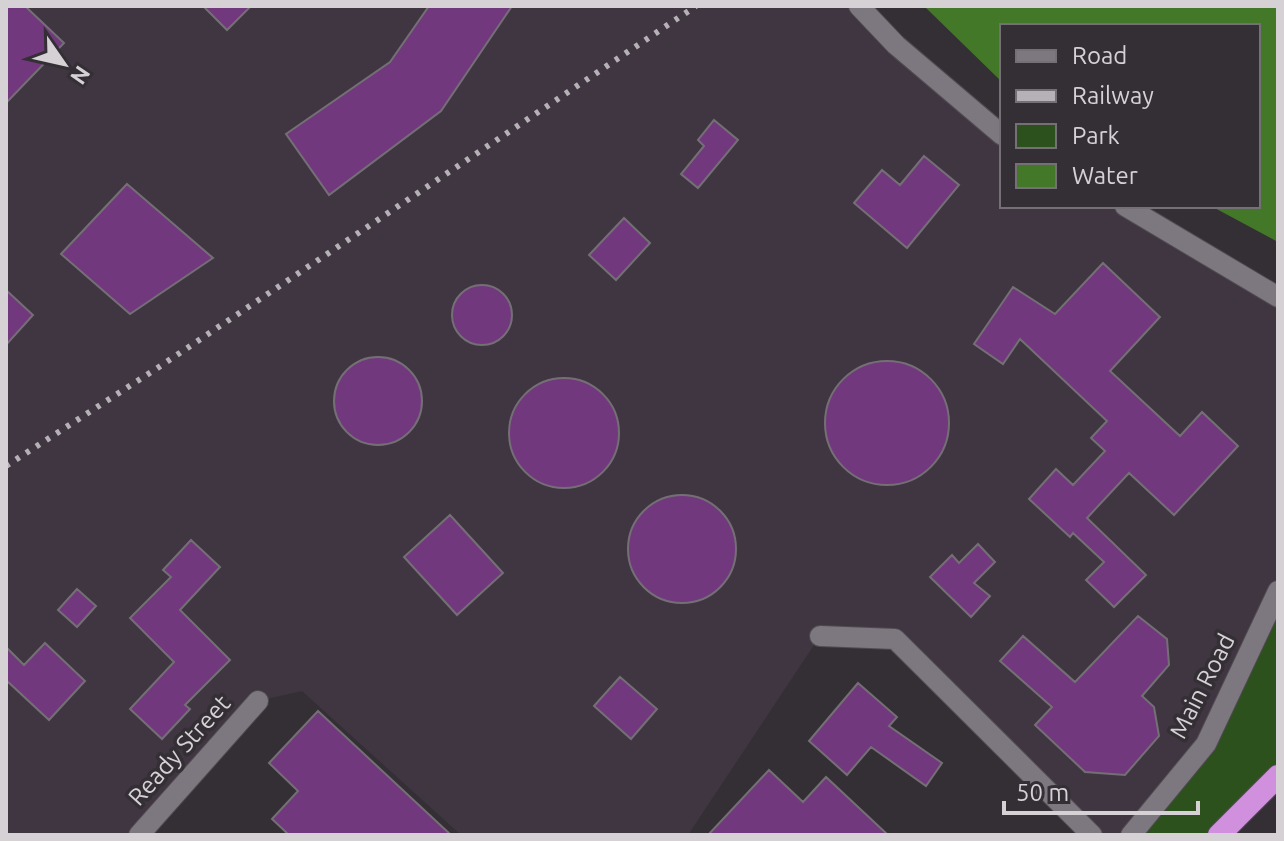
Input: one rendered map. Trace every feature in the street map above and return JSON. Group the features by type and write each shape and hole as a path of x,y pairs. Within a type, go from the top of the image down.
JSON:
{"highway":[{"path":"1219,835 1278,776"}],"street":[{"path":"859,6 896,45 1000,133"},
{"path":"1128,208 1278,297"},
{"name":"Main Road","path":"1131,835 1206,744 1278,591"},
{"path":"820,636 895,639 1092,835"},
{"name":"Ready Street","path":"139,835 258,701"}],"shaded area":[{"path":"6,6 859,6 1000,133 1000,208 1128,208 1278,297 1278,591 1206,744 1131,835 1092,835 895,639 820,636 688,835 461,835 302,691 258,701 139,835 6,835"}],"green space":[{"path":"1278,591 1278,776 1219,835 1131,835 1206,744"}],"water":[{"path":"924,6 1278,6 1278,242 1215,208 1260,208 1260,24 1000,24 1000,80"}],"building":[{"path":"6,6 25,6 64,43 6,103"},
{"path":"203,6 251,6 227,30"},
{"path":"429,6 512,6 441,111 329,195 286,134 390,62"},
{"path":"714,120 738,140 698,188 681,174 704,146 698,140"},
{"path":"924,156 959,185 907,248 854,203 882,170 900,185"},
{"path":"127,184 213,258 130,314 61,254"},
{"path":"624,218 650,243 616,280 589,255"},
{"path":"1103,263 1160,317 1110,371 1180,436 1202,412 1238,446 1174,515 1129,473 1087,518 1146,575 1114,607 1086,580 1104,562 1073,533 1070,537 1029,499 1056,469 1073,485 1105,451 1091,438 1107,421 1020,339 1003,364 974,344 1013,287 1055,314"},
{"path":"482,285 494,287 503,294 510,303 510,327 503,336 494,343 482,345 470,343 461,336 454,327 452,315 454,303 461,294 470,287"},
{"path":"6,290 33,315 6,345"},
{"path":"378,357 395,360 409,370 419,384 422,401 419,418 409,432 395,442 378,445 361,442 347,432 337,418 334,401 337,384 347,370 361,360"},
{"path":"887,361 911,366 931,379 944,399 949,423 944,447 931,467 911,480 887,485 863,480 843,467 830,447 825,423 830,399 843,379 863,366"},
{"path":"564,378 585,382 603,394 615,412 619,433 615,454 603,472 585,484 564,488 543,484 525,472 513,454 509,433 513,412 525,394 543,382"},
{"path":"682,495 712,504 720,511 727,519 736,549 727,579 720,587 712,594 682,603 652,594 644,587 637,579 628,549 637,519 644,511 652,504"},
{"path":"450,515 503,573 457,615 404,557"},
{"path":"191,540 220,567 180,610 230,660 185,705 190,709 162,739 130,709 174,662 130,618 171,577 163,570"},
{"path":"978,544 995,562 974,583 990,596 971,617 930,577 952,555 959,563"},
{"path":"77,589 96,606 77,627 58,610"},
{"path":"1138,616 1167,639 1169,665 1142,696 1154,707 1159,736 1125,775 1085,772 1035,725 1052,707 1000,661 1023,636 1075,682"},
{"path":"45,643 85,681 49,720 6,680 6,647 24,665"},
{"path":"620,677 657,709 631,739 594,706"},
{"path":"858,683 897,717 889,726 942,763 926,786 871,747 847,775 809,741"},
{"path":"318,711 451,835 289,835 272,819 298,791 269,763"},
{"path":"769,770 803,802 826,777 888,835 708,835"}],"railway":[{"path":"6,466 159,367 696,6"}]}
